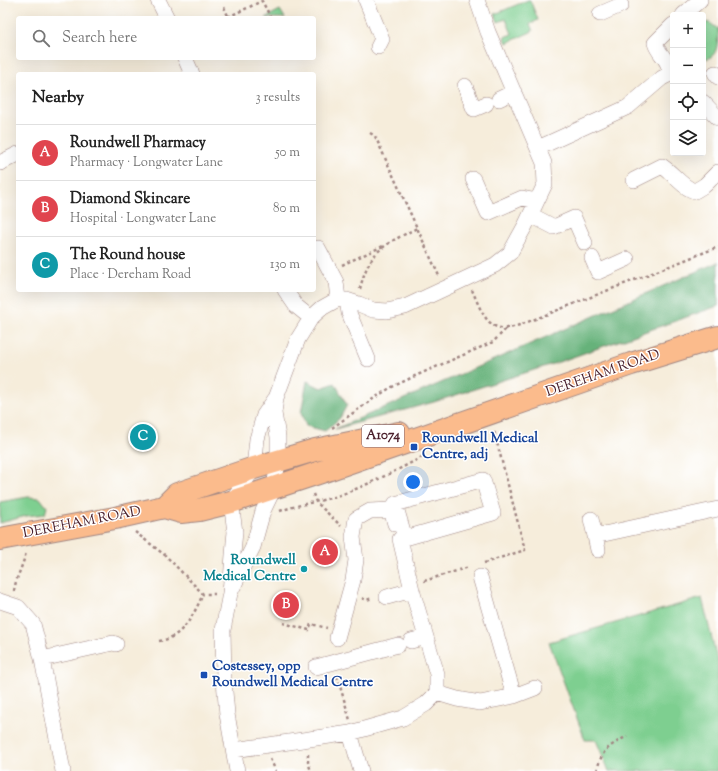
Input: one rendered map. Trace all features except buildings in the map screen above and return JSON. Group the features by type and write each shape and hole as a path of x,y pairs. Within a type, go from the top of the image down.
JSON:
{"highway":[{"name":"DEREHAM ROAD","path":"0,539 115,518 164,507 180,512 199,510 231,502 631,364 718,337"},
{"name":"DEREHAM ROAD","path":"164,507 177,494 254,468 315,450 489,414"},
{"path":"254,468 274,488"}],"street":[{"path":"158,0 166,16"},
{"path":"366,0 382,39 378,47"},
{"path":"230,593 253,547 263,511 274,488 278,461 278,437 274,413 276,398 298,339 311,318 322,308 348,301 372,310 387,312 405,307 495,265 510,253 531,215 545,184 544,163 488,32 477,0"},
{"path":"686,12 700,0"},
{"path":"600,14 621,5"},
{"path":"670,28 655,43 657,49 670,67"},
{"path":"186,60 191,72"},
{"path":"538,148 628,107 662,78 670,74"},
{"path":"465,86 474,108 514,92"},
{"path":"706,105 718,118"},
{"path":"0,163 16,155"},
{"path":"634,180 662,166 670,171 689,190 695,191 716,174"},
{"path":"473,179 488,213 522,198 537,201"},
{"path":"531,215 554,227 574,218 585,243"},
{"path":"318,248 348,301 349,313 368,359"},
{"path":"592,258 598,272 628,259"},
{"path":"286,292 296,306 311,318"},
{"path":"237,771 227,714 223,630 230,593 235,532 231,502 254,468 257,439 264,416 276,398"},
{"path":"234,750 352,732 404,718 426,704 437,693 437,674 412,590 402,543 395,504 483,480 493,514 402,543"},
{"path":"590,519 596,543 718,508"},
{"path":"338,635 353,580 356,560 353,537 356,519 370,511 391,510 402,543"},
{"path":"480,577 514,696"},
{"path":"387,597 412,590"},
{"path":"6,603 18,607 33,624 42,659 63,771"},
{"path":"316,667 426,637"},
{"path":"42,659 113,643 116,644"},
{"path":"437,693 457,699 480,703 514,696 535,688"},
{"path":"352,732 361,771"}],"path":[{"path":"231,16 264,1 270,16"},
{"path":"224,8 228,16"},
{"path":"370,133 375,136 445,289"},
{"path":"331,270 417,228"},
{"path":"348,301 359,293 368,265 385,244"},
{"path":"466,279 484,317 493,326 506,329 520,325 718,247"},
{"path":"330,429 390,388 493,342 506,329"},
{"path":"276,514 279,511 294,506 340,496 389,474"},
{"path":"307,477 316,502 353,537"},
{"path":"115,518 145,538 166,556 203,594 230,593"},
{"path":"6,603 24,563 28,548"},
{"path":"159,641 167,640 182,628 193,616 203,594"},
{"path":"349,594 366,600 382,596 387,597"},
{"path":"283,623 309,630 311,624 338,635"},
{"path":"334,663 352,732"},
{"path":"597,771 606,748 627,736"},
{"path":"306,740 308,762 311,771"}],"green space":[{"path":"530,0 538,20 530,24 533,31 507,43 504,37 512,34 506,19 498,22 495,14"},
{"path":"280,10 284,16 269,16"},
{"path":"706,22 710,23 718,29 716,49 712,56 706,58"},
{"path":"718,262 718,306 553,364 434,402 335,429"},
{"path":"307,381 321,388 335,383 347,405 340,418 325,431 306,426 301,413"},
{"path":"28,497 40,498 47,507 45,514 26,516 0,523 0,502"},
{"path":"702,598 718,663 718,771 609,771 596,740 585,740 549,642"}],"place":[{"name":"The Round house","path":"143,437"},
{"name":"Roundwell Medical Centre, adj","path":"414,447"},
{"name":"Roundwell Pharmacy","path":"325,552"},
{"name":"Roundwell Medical Centre","path":"304,569"},
{"name":"Diamond Skincare","path":"286,605"},
{"name":"Costessey, opp Roundwell Medical Centre","path":"204,675"}]}
